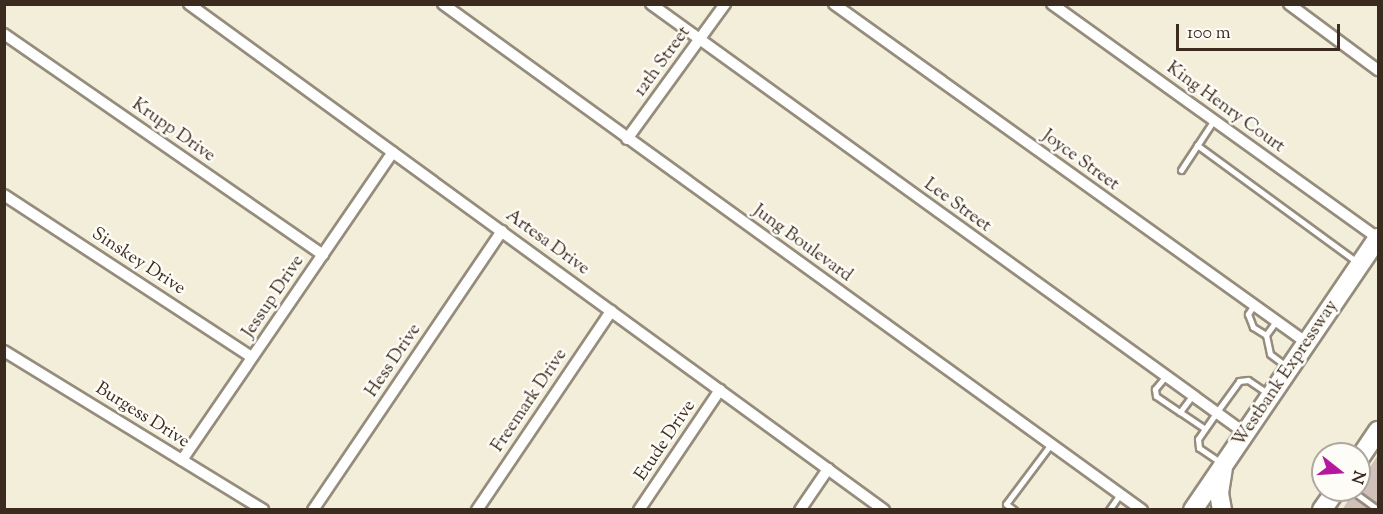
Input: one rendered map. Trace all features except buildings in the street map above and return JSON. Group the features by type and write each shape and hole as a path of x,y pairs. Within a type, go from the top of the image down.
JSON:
{"highway":[{"name":"Westbank Expressway","path":"1193,510 1378,238"},
{"path":"1222,510 1219,493 1224,465"}],"street":[{"name":"Artesa Drive","path":"189,4 884,510"},
{"name":"Jung Boulevard","path":"443,4 1142,510"},
{"name":"Lee Street","path":"651,4 1245,433"},
{"name":"12th Street","path":"627,139 725,4"},
{"name":"Joyce Street","path":"834,4 1307,343"},
{"name":"King Henry Court","path":"1052,4 1378,238"},
{"path":"1289,4 1378,70"},
{"name":"Krupp Drive","path":"4,34 323,255"},
{"name":"Jessup Drive","path":"182,460 393,152"},
{"name":"Sinskey Drive","path":"4,195 252,357"},
{"name":"Hess Drive","path":"313,510 502,231"},
{"name":"Freemark Drive","path":"477,510 611,311"},
{"name":"Burgess Drive","path":"4,351 262,510"},
{"name":"Etude Drive","path":"639,510 720,390"},
{"path":"800,510 828,468"}],"lane":[{"path":"1181,170 1214,120"},
{"path":"1197,145 1361,264"},
{"path":"1254,305 1248,314 1252,327 1266,335"},
{"path":"1276,321 1266,335 1270,354 1289,369"},
{"path":"1165,376 1155,389 1156,396 1205,429"},
{"path":"1224,465 1199,448 1198,439 1216,412 1239,381 1248,380 1271,395"},
{"path":"1180,411 1192,396"},
{"path":"1014,510 1006,504 1051,444"},
{"path":"1109,510 1120,494"}],"shaded area":[{"path":"1378,455 1378,509 1342,510 1347,502 1371,502 1371,466"}]}
